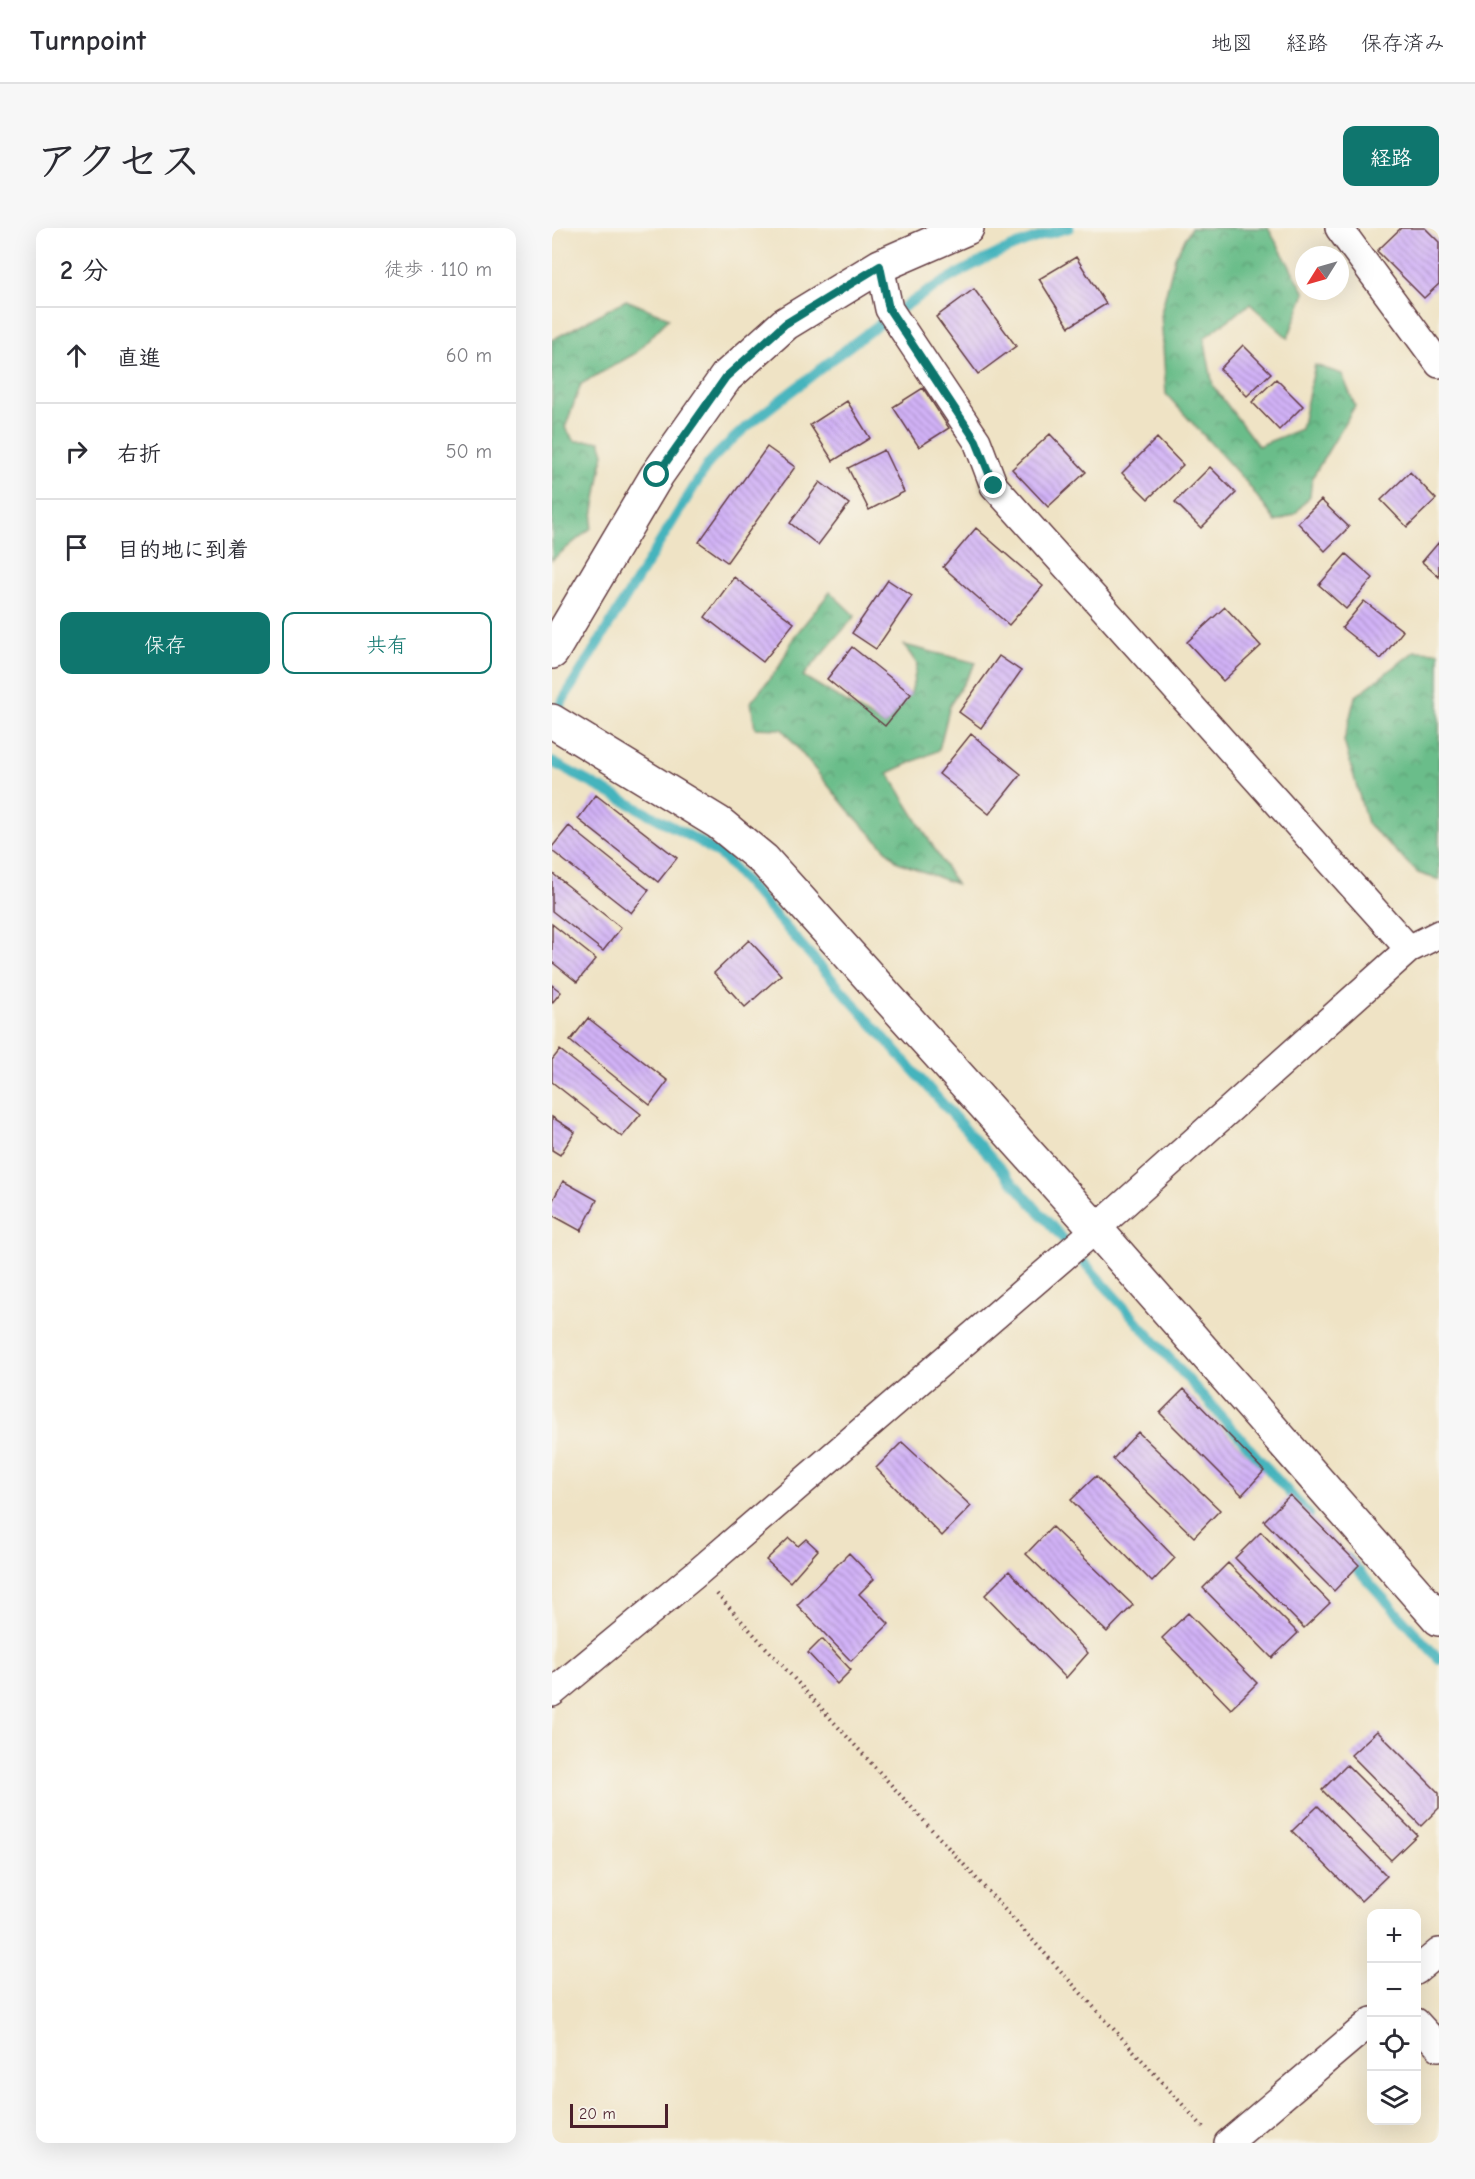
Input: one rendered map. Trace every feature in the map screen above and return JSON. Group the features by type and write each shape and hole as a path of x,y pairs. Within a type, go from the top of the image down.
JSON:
{"street":[{"path":"1339,228 1439,364"},
{"path":"552,652 657,475 726,377 785,324 880,266 953,231"},
{"path":"880,266 889,309 976,441 994,486 1409,949"},
{"path":"552,721 719,823 764,860 1096,1229 1439,1619"},
{"path":"552,1693 696,1573 1096,1229 1409,949 1439,934"},
{"path":"1421,1967 1439,1952"},
{"path":"1219,2139 1367,2024"},
{"path":"1421,2027 1439,2047"}],"path":[{"path":"696,1573 1219,2139"}],"green space":[{"path":"1191,228 1268,228 1295,275 1295,300 1302,300 1288,338 1250,304 1204,338 1213,386 1258,446 1301,429 1315,365 1342,374 1355,406 1312,478 1310,496 1295,514 1276,522 1247,483 1166,394 1161,313 1175,257"},
{"path":"626,300 669,318 636,353 581,384 565,428 575,441 600,441 604,453 591,528 552,560 552,340"},
{"path":"830,592 855,616 803,676 885,726 911,694 917,664 904,645 976,663 950,705 939,750 888,773 956,884 898,862 849,811 782,729 755,728 751,702 779,667 794,637"},
{"path":"1415,651 1439,652 1439,880 1418,873 1367,823 1344,741 1355,697"}],"building":[{"path":"1401,228 1425,228 1439,242 1439,284 1424,298 1377,251"},
{"path":"1076,257 1106,304 1069,327 1039,279"},
{"path":"974,289 1016,346 978,374 936,317"},
{"path":"1243,345 1271,373 1247,396 1220,369"},
{"path":"1276,379 1303,406 1279,430 1252,402"},
{"path":"923,388 949,428 919,447 893,407"},
{"path":"847,401 870,438 833,461 810,425"},
{"path":"1050,434 1086,472 1048,507 1012,469"},
{"path":"1157,438 1183,465 1148,499 1122,473"},
{"path":"767,447 795,467 727,562 699,542"},
{"path":"884,450 904,492 869,510 848,468"},
{"path":"1210,467 1236,493 1201,528 1175,502"},
{"path":"1410,472 1436,499 1407,527 1381,500"},
{"path":"820,482 849,504 818,545 790,523"},
{"path":"1321,500 1349,527 1325,551 1298,523"},
{"path":"976,528 1043,586 1009,625 943,567"},
{"path":"1439,542 1439,577 1422,562"},
{"path":"1346,554 1373,578 1346,609 1319,585"},
{"path":"734,577 794,623 763,662 705,617"},
{"path":"888,580 912,596 876,649 852,633"},
{"path":"1364,601 1403,631 1381,659 1342,628"},
{"path":"1225,607 1261,646 1223,681 1187,642"},
{"path":"852,647 911,694 885,726 827,679"},
{"path":"999,656 1021,671 981,728 959,712"},
{"path":"971,734 1021,774 989,814 939,774"},
{"path":"596,795 677,858 658,882 578,819"},
{"path":"569,826 649,890 631,913 552,851 552,847"},
{"path":"552,873 621,928 603,951 552,911"},
{"path":"552,924 596,959 577,982 552,962"},
{"path":"749,940 781,975 745,1007 714,973"},
{"path":"552,985 561,992 552,1003"},
{"path":"588,1018 668,1081 650,1105 570,1041"},
{"path":"560,1050 641,1114 622,1137 552,1082 552,1060"},
{"path":"552,1117 575,1132 560,1155 552,1150"},
{"path":"563,1181 597,1200 581,1231 552,1215 552,1202"},
{"path":"1184,1389 1264,1471 1242,1495 1160,1413"},
{"path":"1138,1432 1220,1510 1194,1537 1113,1459"},
{"path":"902,1442 971,1506 942,1536 876,1468"},
{"path":"1096,1476 1175,1558 1152,1582 1071,1500"},
{"path":"1290,1495 1359,1565 1334,1591 1264,1521"},
{"path":"1052,1527 1133,1605 1107,1632 1026,1554"},
{"path":"1261,1532 1330,1603 1304,1628 1235,1558"},
{"path":"789,1538 798,1546 806,1539 818,1550 790,1582 766,1560"},
{"path":"849,1553 874,1579 859,1594 889,1624 851,1661 797,1605"},
{"path":"1228,1563 1298,1633 1272,1658 1203,1588"},
{"path":"1009,1571 1088,1653 1066,1678 985,1595"},
{"path":"1188,1613 1257,1683 1231,1709 1162,1638"},
{"path":"822,1639 851,1670 837,1684 808,1653"},
{"path":"1377,1731 1439,1793 1439,1808 1421,1826 1351,1755"},
{"path":"1347,1765 1417,1835 1391,1860 1322,1790"},
{"path":"1318,1806 1387,1876 1361,1901 1292,1831"}],"waterway":[{"path":"552,718 708,464 731,441 767,410 866,334 930,290 997,254 1032,239 1069,228"},
{"path":"552,762 699,841 724,858 1309,1515"},
{"path":"1347,1558 1439,1659"}],"route":[{"path":"657,475 726,377 785,324 880,266 889,309 976,441 994,486"}]}
